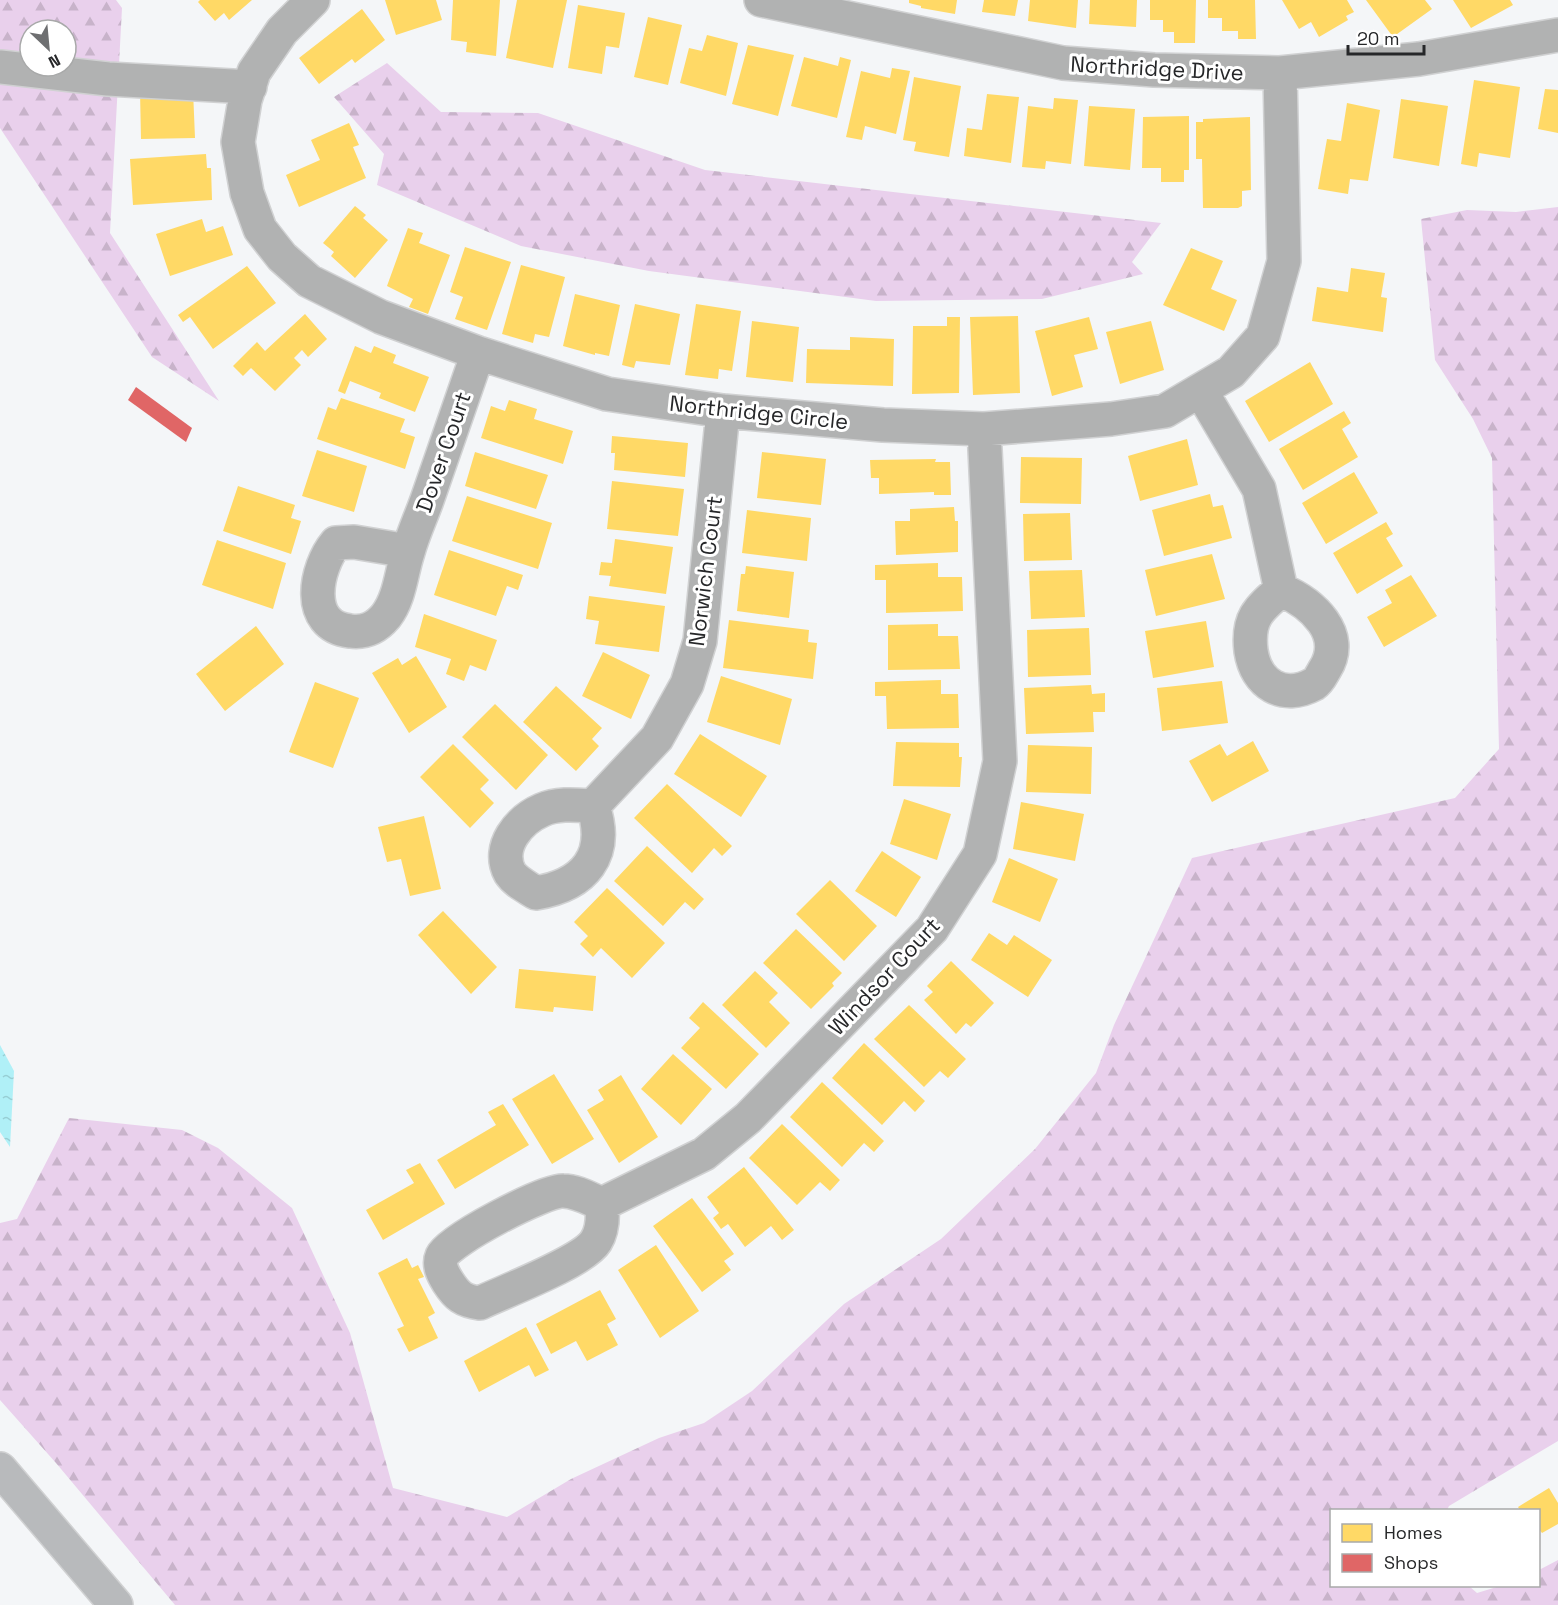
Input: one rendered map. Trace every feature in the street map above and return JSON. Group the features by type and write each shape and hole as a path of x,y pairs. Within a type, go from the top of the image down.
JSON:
{"highway":[{"path":"0,1469 116,1605"}],"street":[{"name":"Northridge Circle","path":"313,0 282,30 254,72 238,142 247,193 260,229 282,257 309,281 381,317 478,353 607,394 723,411 883,425 984,429 1111,419 1165,411 1232,372 1263,336 1284,261 1280,73"},
{"name":"Northridge Drive","path":"760,0 1063,63 1154,70 1280,73 1419,59 1558,35"},
{"path":"0,67 108,79 250,87"},
{"name":"Dover Court","path":"408,551 478,353"},
{"path":"1201,391 1259,489 1281,590"},
{"name":"Norwich Court","path":"593,806 657,738 687,684 700,641 723,411"},
{"name":"Windsor Court","path":"602,1204 704,1154 748,1118 932,929 980,854 1000,761 984,429"},
{"path":"561,1190 581,1194 602,1204 603,1221 596,1242 573,1259 480,1303 466,1301 456,1295 443,1274 440,1263 442,1253 478,1228 513,1209 561,1190"}],"green space":[{"path":"0,0 116,0 122,8 110,233 219,401 152,357 0,128"},
{"path":"387,63 441,112 538,113 705,170 1161,223 1132,262 1143,274 1042,299 876,301 649,271 521,246 377,185 384,154 334,97"},
{"path":"1558,207 1558,1441 1448,1509 1330,1509 1330,1587 1470,1587 1477,1593 1497,1587 1540,1587 1540,1569 1558,1560 1558,1605 175,1605 0,1400 0,1223 17,1219 69,1118 182,1130 218,1148 292,1208 350,1333 393,1488 507,1517 571,1479 659,1438 704,1423 752,1391 844,1304 941,1239 1035,1149 1096,1073 1114,1025 1192,858 1455,798 1499,749 1492,458 1473,419 1435,360 1421,219 1467,210 1516,212"}],"water":[{"path":"0,1045 14,1071 10,1147 0,1132"}],"building: Homes":[{"path":"200,0 252,0 229,20 224,13 215,21 198,2"},
{"path":"385,0 436,0 442,20 396,35"},
{"path":"453,0 500,0 496,56 466,52 467,42 451,40"},
{"path":"517,0 567,0 553,68 506,58"},
{"path":"909,0 957,0 955,14 921,8 921,6 909,3"},
{"path":"984,0 1018,0 1015,16 982,12"},
{"path":"1030,0 1078,0 1076,28 1028,21"},
{"path":"1090,0 1137,0 1136,27 1089,24"},
{"path":"1150,0 1196,0 1195,43 1174,43 1174,32 1163,32 1163,20 1150,20"},
{"path":"1208,0 1255,0 1256,39 1238,39 1238,31 1222,31 1222,18 1208,18"},
{"path":"1282,0 1347,0 1354,12 1346,16 1348,20 1319,37 1311,22 1299,29"},
{"path":"1366,0 1425,0 1432,9 1393,37"},
{"path":"1453,0 1510,0 1513,5 1471,28"},
{"path":"578,5 625,13 619,48 606,46 602,74 568,68"},
{"path":"362,9 385,40 355,63 352,59 319,84 299,58"},
{"path":"648,17 682,25 668,85 634,77"},
{"path":"707,35 738,43 726,96 680,83 689,48 702,51"},
{"path":"748,45 794,55 778,116 732,104"},
{"path":"804,57 838,66 840,57 851,60 837,118 791,106"},
{"path":"892,68 910,71 896,134 865,126 862,140 846,137 861,71 890,78"},
{"path":"914,77 961,86 949,157 914,151 916,142 903,140"},
{"path":"1474,80 1520,87 1510,158 1479,153 1477,167 1461,164"},
{"path":"1545,89 1558,90 1558,133 1538,129"},
{"path":"193,90 195,138 141,139 140,91"},
{"path":"987,94 1019,97 1011,163 964,156 967,128 982,130"},
{"path":"1054,98 1078,100 1071,164 1046,161 1045,169 1022,167 1028,106 1053,109"},
{"path":"1401,99 1448,106 1439,166 1393,158"},
{"path":"1347,103 1380,110 1368,181 1350,179 1348,194 1318,189 1327,139 1341,141"},
{"path":"1089,106 1135,109 1130,170 1084,166"},
{"path":"1189,116 1189,170 1184,170 1184,182 1161,182 1161,168 1142,168 1143,117"},
{"path":"1250,117 1251,190 1242,191 1242,206 1238,208 1203,208 1202,159 1196,159 1196,122 1203,122 1203,119"},
{"path":"349,123 359,145 353,147 366,178 299,207 286,175 320,160 311,140"},
{"path":"206,154 207,168 211,168 212,200 133,205 130,159"},
{"path":"355,206 366,215 363,218 388,240 355,278 331,256 334,252 323,243"},
{"path":"202,219 206,232 223,226 233,255 170,276 156,234"},
{"path":"408,228 423,233 419,243 450,255 428,314 409,307 413,299 387,286"},
{"path":"465,247 511,262 487,330 455,319 463,297 450,292"},
{"path":"1191,248 1223,261 1211,289 1237,300 1224,331 1163,305"},
{"path":"521,265 565,277 549,337 535,334 533,343 502,334"},
{"path":"247,266 276,303 213,349 190,317 183,322 178,315"},
{"path":"1351,268 1385,273 1381,297 1387,298 1383,332 1312,321 1317,287 1348,292"},
{"path":"575,294 620,305 609,356 595,353 595,355 563,346"},
{"path":"635,304 680,314 670,365 636,361 634,368 622,365"},
{"path":"696,304 741,311 732,371 719,369 718,379 685,375"},
{"path":"305,314 327,339 308,357 302,350 294,358 301,365 275,391 251,368 243,376 233,366 257,342 265,351"},
{"path":"1018,316 1020,393 973,395 970,317"},
{"path":"947,317 960,317 959,393 912,394 913,326 947,326"},
{"path":"1089,317 1098,349 1074,355 1083,387 1052,396 1035,331"},
{"path":"752,321 799,327 793,382 746,377"},
{"path":"1151,321 1164,370 1120,384 1106,332"},
{"path":"850,337 894,339 893,386 806,383 807,349 850,350"},
{"path":"355,346 371,353 374,346 396,355 393,363 429,377 415,412 379,398 381,393 350,381 345,394 338,391"},
{"path":"1310,362 1333,404 1269,442 1245,401"},
{"path":"341,398 405,419 400,432 415,437 405,469 317,439 328,407 336,410"},
{"path":"509,400 537,409 534,419 573,431 563,464 481,438 491,406 505,411"},
{"path":"1344,411 1351,423 1342,429 1358,457 1303,490 1279,449"},
{"path":"612,436 688,443 685,477 614,470 615,453 611,453"},
{"path":"1187,439 1198,485 1140,501 1128,456"},
{"path":"317,450 367,466 354,512 302,496"},
{"path":"475,452 548,475 536,509 465,486"},
{"path":"762,452 826,459 821,505 757,498"},
{"path":"1021,457 1082,458 1081,504 1020,503"},
{"path":"936,459 935,462 950,462 951,495 934,495 934,492 879,494 879,478 871,478 870,460"},
{"path":"1354,472 1378,513 1326,544 1302,503"},
{"path":"612,481 684,489 678,536 607,529"},
{"path":"238,486 295,505 291,518 301,521 291,554 223,531"},
{"path":"1210,494 1213,507 1223,505 1232,538 1164,556 1152,510"},
{"path":"467,496 552,523 538,569 452,541"},
{"path":"954,507 955,521 958,521 958,552 896,555 895,521 910,521 910,509"},
{"path":"747,510 811,518 807,561 742,553"},
{"path":"1070,513 1072,560 1024,561 1023,514"},
{"path":"1386,522 1393,534 1386,538 1403,566 1357,594 1333,553"},
{"path":"615,539 673,547 666,594 609,586 611,576 599,575 601,562 612,563"},
{"path":"217,540 286,563 273,609 202,585"},
{"path":"449,550 523,575 518,590 507,586 496,616 434,595"},
{"path":"1212,554 1225,599 1156,616 1145,570"},
{"path":"938,563 938,577 962,577 963,611 886,613 886,580 875,580 875,565"},
{"path":"746,566 794,572 789,618 737,611 741,574 745,574"},
{"path":"1082,570 1085,617 1031,619 1029,571"},
{"path":"1411,575 1437,616 1384,647 1367,617 1392,603 1385,590"},
{"path":"589,596 665,606 659,652 595,644 599,621 586,619"},
{"path":"424,614 497,640 486,671 470,665 464,681 446,674 451,659 415,647"},
{"path":"729,620 809,630 808,642 817,643 813,679 723,668"},
{"path":"1206,621 1214,667 1153,678 1145,631"},
{"path":"938,624 938,636 958,636 960,669 888,670 888,625"},
{"path":"256,626 284,664 225,711 196,674"},
{"path":"1089,628 1091,675 1028,677 1027,630"},
{"path":"603,652 650,675 631,719 582,696"},
{"path":"416,656 447,707 409,733 372,673 398,658 402,665"},
{"path":"721,676 792,699 780,745 707,722"},
{"path":"941,680 941,694 958,694 959,728 887,729 886,696 875,696 875,682"},
{"path":"1222,681 1228,723 1162,731 1157,688"},
{"path":"315,682 359,698 333,768 289,752"},
{"path":"1091,685 1092,694 1105,693 1105,712 1093,712 1094,732 1026,734 1024,688"},
{"path":"556,686 602,728 592,739 599,746 576,771 523,722"},
{"path":"495,704 548,755 516,790 462,737"},
{"path":"700,734 767,776 741,817 674,774"},
{"path":"1253,741 1269,771 1212,802 1189,761 1220,744 1227,756"},
{"path":"896,742 959,743 959,757 962,757 960,787 893,786"},
{"path":"453,744 489,780 480,789 494,803 470,828 420,777"},
{"path":"1028,745 1092,747 1091,794 1026,792"},
{"path":"667,784 732,846 722,856 714,848 692,873 634,818"},
{"path":"904,799 951,814 937,860 890,844"},
{"path":"1021,802 1084,814 1075,861 1013,849"},
{"path":"424,816 441,889 410,896 401,859 387,862 378,827"},
{"path":"647,846 704,899 694,910 685,902 663,926 614,881"},
{"path":"882,851 921,877 896,917 855,891"},
{"path":"1009,858 1058,879 1040,922 992,902"},
{"path":"830,880 877,926 844,961 796,914"},
{"path":"607,888 665,943 632,978 601,948 593,957 580,944 588,936 574,922"},
{"path":"443,911 497,967 471,994 418,935"},
{"path":"796,929 842,973 832,983 834,986 811,1009 763,963"},
{"path":"989,933 1007,945 1014,935 1052,960 1028,997 971,960"},
{"path":"951,961 994,1003 971,1027 966,1023 956,1034 924,1000 933,992 927,986"},
{"path":"519,969 596,976 593,1011 554,1007 553,1012 515,1008"},
{"path":"755,971 778,993 769,1002 790,1023 766,1048 722,1005"},
{"path":"703,1002 759,1054 726,1089 681,1048 700,1028 689,1018"},
{"path":"909,1005 966,1059 948,1078 940,1071 924,1087 874,1039"},
{"path":"864,1043 925,1101 915,1112 904,1101 882,1125 832,1078"},
{"path":"673,1054 712,1089 681,1125 641,1089"},
{"path":"554,1074 594,1139 552,1164 512,1099"},
{"path":"621,1075 658,1137 619,1163 587,1110 604,1100 598,1090"},
{"path":"822,1082 884,1141 874,1152 864,1143 842,1167 790,1117"},
{"path":"503,1104 529,1145 455,1189 437,1160 496,1125 488,1112"},
{"path":"782,1124 840,1180 830,1191 820,1182 797,1205 749,1158"},
{"path":"420,1163 445,1204 383,1240 366,1210 414,1183 406,1170"},
{"path":"744,1167 794,1230 782,1240 771,1226 745,1247 728,1224 721,1229 713,1218 719,1213 707,1197"},
{"path":"692,1198 734,1254 724,1261 731,1270 702,1292 653,1226"},
{"path":"656,1245 699,1311 660,1338 618,1270"},
{"path":"407,1258 412,1268 418,1265 424,1277 418,1279 435,1313 428,1317 438,1338 409,1352 397,1329 404,1326 378,1273"},
{"path":"600,1290 616,1319 607,1324 618,1345 587,1361 576,1341 551,1354 536,1324"},
{"path":"526,1327 549,1370 535,1377 529,1365 479,1392 464,1361"},
{"path":"1549,1488 1558,1503 1558,1524 1542,1533 1540,1509 1519,1509 1518,1507"}],"building: Shops":[{"path":"136,387 192,428 186,442 128,400"}]}
